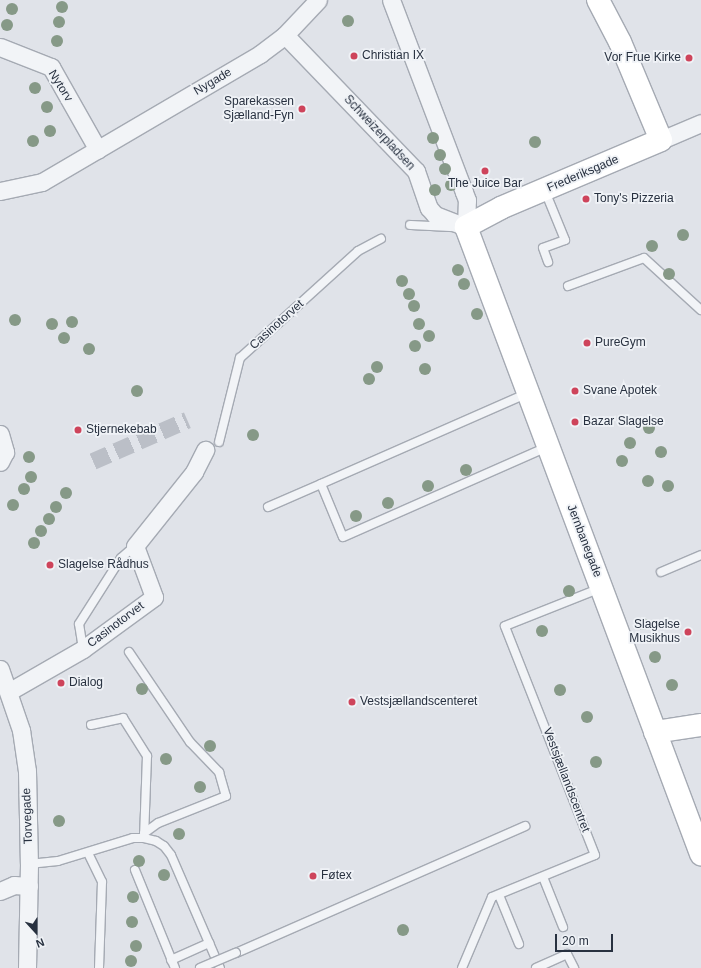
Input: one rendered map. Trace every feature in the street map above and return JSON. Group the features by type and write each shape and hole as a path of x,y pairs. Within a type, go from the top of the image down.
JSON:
{"street":[{"path":"285,35 318,0"},
{"path":"390,0 467,200 466,227"},
{"path":"598,0 620,42 661,140"},
{"name":"Nygade","path":"98,150 260,54 285,35"},
{"name":"Schweizerpladsen","path":"285,35 416,171 429,208 435,215 466,227"},
{"name":"Nytorv","path":"0,48 51,67 98,150"},
{"name":"Frederiksgade","path":"466,227 501,208 701,124"},
{"path":"0,191 42,182 98,150"},
{"name":"Jernbanegade","path":"466,227 701,854"},
{"path":"0,434 5,452 0,462"},
{"name":"Casinotorvet","path":"10,691 83,649 154,597 135,546 194,472 212,446"},
{"name":"Torvegade","path":"0,669 10,691 22,730 27,771 29,864 27,968"},
{"path":"655,732 701,725"},
{"path":"0,891 14,885 29,886"}],"lane":[{"path":"545,190 565,240 543,248 548,262"},
{"path":"410,225 466,227"},
{"name":"Casinotorvet","path":"212,446 240,358 358,251 381,239"},
{"path":"568,286 644,258 701,310"},
{"path":"268,507 529,393"},
{"path":"321,484 343,537 548,446"},
{"path":"83,649 79,624 121,558 135,546"},
{"path":"661,572 701,555"},
{"name":"Vestsjællandscentret","path":"462,968 492,897 595,855 505,626 601,588"},
{"path":"29,864 52,862 88,853 144,835 158,822 226,796 219,772 190,742 129,652"},
{"path":"91,725 123,718 147,756 144,835"},
{"path":"200,968 524,826"},
{"path":"144,835 164,846 171,855 220,968"},
{"path":"88,853 102,882 99,968"},
{"path":"135,870 175,968"},
{"path":"543,877 563,927"},
{"path":"499,894 519,944"},
{"path":"171,960 209,943"},
{"path":"536,968 567,954 574,968"}],"tunnel":[{"path":"93,461 187,420"}],"place":[{"name":"Christian IX","path":"354,56"},
{"name":"Vor Frue Kirke","path":"689,58"},
{"name":"Sparekassen Sjælland-Fyn","path":"302,109"},
{"name":"The Juice Bar","path":"485,171"},
{"name":"Tony's Pizzeria","path":"586,199"},
{"name":"PureGym","path":"587,343"},
{"name":"Svane Apotek","path":"575,391"},
{"name":"Bazar Slagelse","path":"575,422"},
{"name":"Stjernekebab","path":"78,430"},
{"name":"Slagelse Rådhus","path":"50,565"},
{"name":"Slagelse Musikhus","path":"688,632"},
{"name":"Dialog","path":"61,683"},
{"name":"Vestsjællandscenteret","path":"352,702"},
{"name":"Føtex","path":"313,876"}]}
